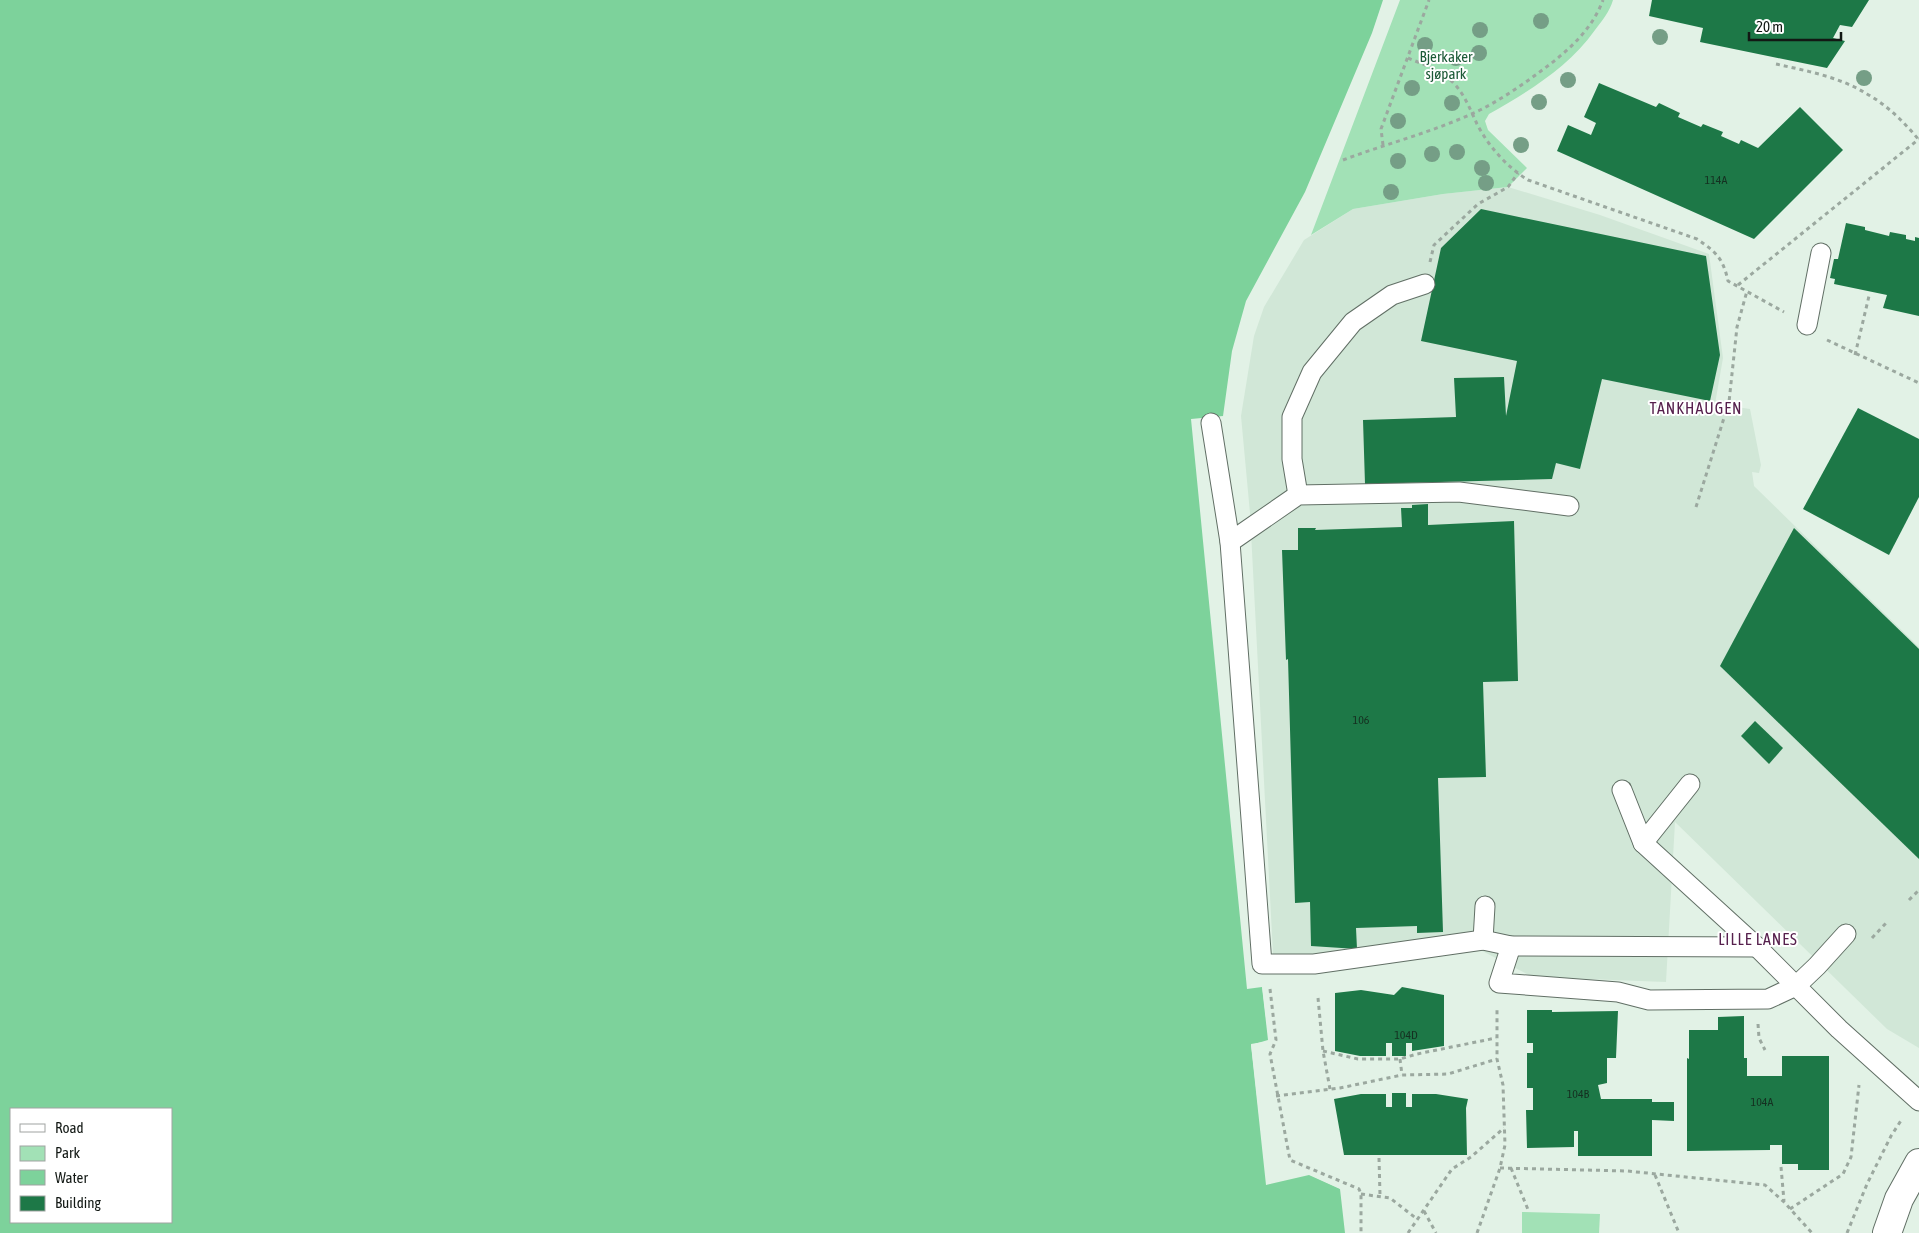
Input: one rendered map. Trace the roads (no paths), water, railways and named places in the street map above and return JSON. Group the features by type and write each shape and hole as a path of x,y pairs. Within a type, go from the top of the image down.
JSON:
{"street":[{"path":"1887,1233 1899,1199 1919,1162"}],"lane":[{"path":"1807,326 1821,252"},
{"path":"1298,495 1292,459 1292,418 1312,372 1352,322 1392,295 1425,284"},
{"path":"1211,423 1230,542 1262,964 1314,964 1483,940 1511,946 1757,947"},
{"path":"1230,542 1298,495 1460,492 1569,506"},
{"path":"1643,843 1690,784"},
{"path":"1622,790 1643,843 1757,947 1839,1029 1919,1101"},
{"path":"1483,940 1485,906"},
{"path":"1511,946 1499,983 1618,992 1649,1000 1768,999 1796,986 1846,934"}],"water":[{"path":"0,0 1383,0 1372,33 1305,192 1246,301 1232,351 1223,416 1191,419 1247,989 1262,987 1268,1040 1251,1045 1266,1185 1309,1175 1340,1189 1345,1233 0,1233"}],"district":[{"name":"TANKHAUGEN","path":"1696,408"},
{"name":"LILLE LANES","path":"1758,939"}],"park label":[{"name":"Bjerkaker sjøpark","path":"1446,64"}]}
